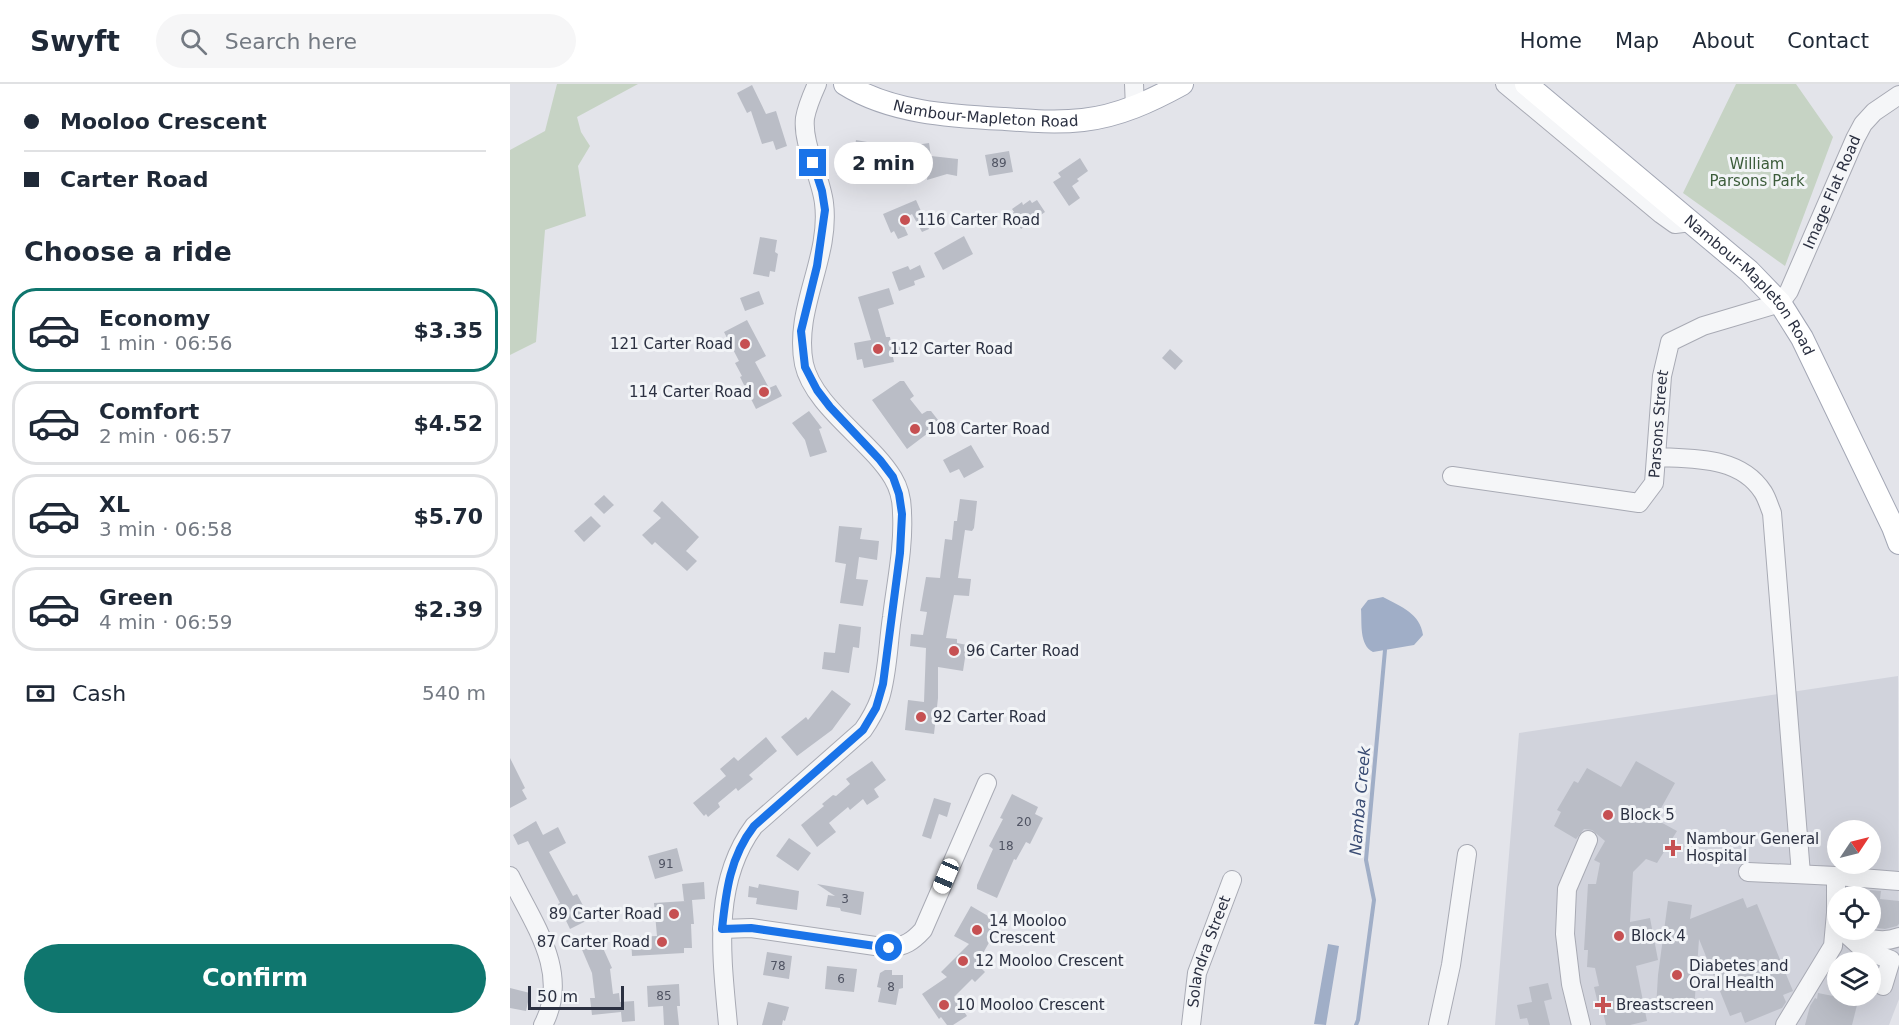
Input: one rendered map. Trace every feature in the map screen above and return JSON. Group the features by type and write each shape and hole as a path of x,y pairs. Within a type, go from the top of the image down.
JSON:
{"main road":[{"name":"Nambour-Mapleton Road","path":"845,84 888,104 922,111 1047,122 1075,120 1133,108 1182,84"},
{"name":"Nambour-Mapleton Road","path":"1526,84 1765,285 1780,303 1802,338 1899,543"}],"street":[{"path":"728,1025 722,929 726,891 733,862 754,826 863,730 876,708 883,684 900,553 902,514 896,484 880,460 817,390 805,367 801,349 801,331 817,266 824,222 824,202 813,163 805,120 817,84"},
{"path":"1133,108 1134,84"},
{"path":"1505,84 1661,214 1675,224 1691,222"},
{"name":"Image Flat Road","path":"1780,303 1789,291 1846,155 1863,124 1874,112 1899,95"},
{"name":"Parsons Street","path":"1452,476 1639,503 1654,483 1662,376 1670,342 1703,326 1780,303"},
{"path":"1656,457 1721,462 1744,473 1762,491 1772,513 1801,874"},
{"path":"722,929 751,928 889,948 912,942 922,930 987,783"},
{"path":"1581,1025 1571,984 1565,934 1568,889 1588,840"},
{"path":"1438,1025 1452,965 1467,854"},
{"path":"1748,872 1899,881"},
{"path":"510,876 549,957 554,974 553,996 543,1025"},
{"path":"1836,876 1837,886"},
{"name":"Solandra Street","path":"1191,1025 1197,973 1232,880"},
{"path":"1881,940 1899,937"},
{"path":"1785,1025 1835,940"},
{"path":"1853,940 1863,949 1891,960 1883,986"}],"shaded area":[{"name":"Nambour General Hospital","path":"1898,676 1899,999 1889,1025 1495,1025 1519,733"}],"green space":[{"path":"557,84 638,84 577,117 581,132 590,146 578,166 586,216 545,230 536,342 510,355 510,150 545,131"},
{"name":"William Parsons Park","path":"1736,84 1796,84 1833,137 1785,266 1683,193"}],"water":[{"path":"1383,597 1409,612 1418,621 1423,635 1414,645 1373,652 1365,644 1361,609 1368,600"},
{"path":"1328,944 1339,946 1326,1025 1314,1024"}],"building":[{"path":"752,85 766,114 776,111 787,146 776,150 773,141 762,144 751,111 747,113 737,93"},
{"path":"856,140 873,143 871,157 917,149 916,145 929,143 931,156 958,159 957,176 947,174 927,180 928,169 893,175 858,170 859,165 852,164"},
{"path":"1009,151 1013,172 989,176 985,155"},
{"path":"1080,158 1088,171 1072,186 1080,198 1069,206 1053,182 1061,177 1058,173"},
{"name":"116 Carter Road","path":"916,200 929,229 922,232 912,214 901,220 908,235 898,239 894,231 891,233 883,214"},
{"path":"1030,200 1032,203 1037,200 1045,212 1021,229 1011,214 1014,212 1012,209"},
{"path":"964,236 973,254 943,270 934,253"},
{"path":"760,237 777,240 775,252 778,254 775,272 770,271 769,277 753,274"},
{"path":"920,265 925,277 914,281 915,285 899,291 892,272 908,266 910,270"},
{"path":"889,288 894,304 878,309 886,337 890,337 891,343 899,342 901,356 893,357 894,362 864,368 862,359 857,360 854,343 871,340 858,297"},
{"path":"759,291 764,304 745,311 740,298"},
{"path":"747,320 766,356 755,362 769,388 776,385 782,396 756,409 735,363 739,361 724,332"},
{"path":"1170,349 1183,361 1175,370 1162,358"},
{"path":"900,381 904,381 914,396 910,399 922,414 931,411 938,420 933,424 936,427 907,449 872,400"},
{"path":"809,411 822,428 819,429 827,452 810,457 805,440 792,423"},
{"path":"971,445 984,467 964,478 959,469 950,473 943,460"},
{"path":"604,495 614,505 604,514 594,504"},
{"path":"960,499 977,501 974,528 972,531 965,530 958,578 971,579 969,596 954,595 946,638 957,639 957,643 967,645 963,671 938,667 938,698 934,734 905,730 908,700 924,702 926,648 910,646 911,634 923,635 927,612 920,611 926,577 940,578 945,539 952,540"},
{"path":"662,501 699,537 686,551 697,561 687,571 655,542 652,545 642,535 661,518 653,511"},
{"path":"591,516 601,526 584,542 574,531"},
{"path":"839,526 862,528 860,539 879,541 877,560 859,557 856,579 868,580 863,606 840,603 846,564 835,562"},
{"path":"839,624 861,627 859,648 853,647 849,673 822,669 824,652 835,653"},
{"path":"832,690 851,704 832,730 797,756 781,737 806,717 808,720"},
{"path":"766,737 777,751 749,775 753,779 738,791 736,788 718,803 720,807 708,817 706,814 704,816 693,803 726,776 720,769 734,757 738,761"},
{"path":"510,758 525,788 522,790 527,799 510,808"},
{"path":"872,761 886,780 874,789 879,797 867,805 863,799 850,810 848,807 829,823 836,832 817,847 801,825 824,806 822,804 850,784 846,779"},
{"path":"1636,761 1675,783 1655,819 1677,831 1657,863 1646,859 1633,872 1630,922 1650,918 1658,960 1636,966 1647,1021 1630,1025 1606,1025 1603,1012 1600,1012 1594,987 1599,986 1595,968 1587,967 1588,950 1584,950 1588,884 1596,884 1600,863 1594,860 1605,841 1592,830 1584,829 1576,839 1554,826 1561,812 1557,810 1574,781 1578,783 1587,768 1621,787"},
{"path":"1012,794 1038,807 1035,814 1043,818 1030,844 1026,842 1016,860 1014,859 997,898 977,889 977,885 993,849 989,846 1003,819 1000,818"},
{"path":"934,798 951,803 947,817 939,814 931,839 922,836"},
{"path":"536,821 543,835 558,827 566,843 549,852 573,896 577,894 590,919 570,929 558,904 560,903 528,841 518,845 513,835"},
{"path":"789,838 811,853 798,871 776,856"},
{"path":"677,848 683,871 655,879 648,856"},
{"path":"704,882 705,899 692,900 694,924 691,924 692,948 684,948 684,953 632,956 631,937 657,936 654,903 686,901 684,901 682,884"},
{"path":"759,884 799,891 797,910 756,904 757,898 748,897 749,886 758,888"},
{"path":"817,884 864,892 861,915 826,906 828,895 835,896"},
{"path":"1743,898 1747,908 1757,904 1793,991 1783,995 1786,1002 1782,1008 1745,1023 1741,1012 1730,1016 1699,939 1694,1011 1656,1008 1668,901 1692,905 1690,919"},
{"path":"1881,899 1899,901 1899,924 1881,928"},
{"path":"971,906 1000,923 977,964 985,972 975,982 972,979 954,997 967,1016 953,1025 947,1025 941,1017 939,1019 922,994 947,977 941,972 969,944 954,936"},
{"path":"598,937 612,968 610,969 613,994 619,993 620,1002 634,1001 635,1021 622,1022 621,1012 592,1015 590,998 595,998 592,973 580,945"},
{"path":"767,952 792,956 789,979 763,975"},
{"path":"827,966 857,969 854,992 825,989"},
{"path":"892,970 892,975 903,975 903,988 899,989 896,1005 878,1002 881,988 877,987 880,973"},
{"path":"1548,983 1552,999 1544,1001 1550,1025 1529,1025 1527,1018 1520,1019 1517,1005 1532,1002 1529,987"},
{"path":"679,984 680,1006 677,1006 679,1025 664,1025 663,1006 648,1007 647,986"},
{"path":"510,988 530,993 526,1011 510,1008"},
{"path":"1818,993 1827,995 1827,1006 1857,1006 1852,1025 1805,1025 1810,1006 1815,998 1817,999"},
{"path":"768,1002 789,1007 782,1025 762,1025"}],"waterway":[{"name":"Namba Creek","path":"1356,1025 1374,900 1366,860 1385,650"}],"place":[{"name":"116 Carter Road","path":"905,220"},
{"name":"121 Carter Road","path":"745,344"},
{"name":"112 Carter Road","path":"878,349"},
{"name":"114 Carter Road","path":"764,392"},
{"name":"108 Carter Road","path":"915,429"},
{"name":"96 Carter Road","path":"954,651"},
{"name":"92 Carter Road","path":"921,717"},
{"name":"Block 5","path":"1608,815"},
{"name":"Nambour General Hospital","path":"1673,848"},
{"name":"89 Carter Road","path":"674,914"},
{"name":"14 Mooloo Crescent","path":"977,930"},
{"name":"Block 4","path":"1619,936"},
{"name":"87 Carter Road","path":"662,942"},
{"name":"12 Mooloo Crescent","path":"963,961"},
{"name":"Diabetes and Oral Health","path":"1677,975"},
{"name":"10 Mooloo Crescent","path":"944,1005"},
{"name":"Breastscreen","path":"1603,1005"}],"route":[{"path":"813,163 819,179 825,210 817,266 801,331 801,349 805,367 817,390 830,407 893,477 902,505 900,553 883,684 876,708 863,730 754,826 745,838 733,862 726,891 722,929 751,928 889,948"}]}
